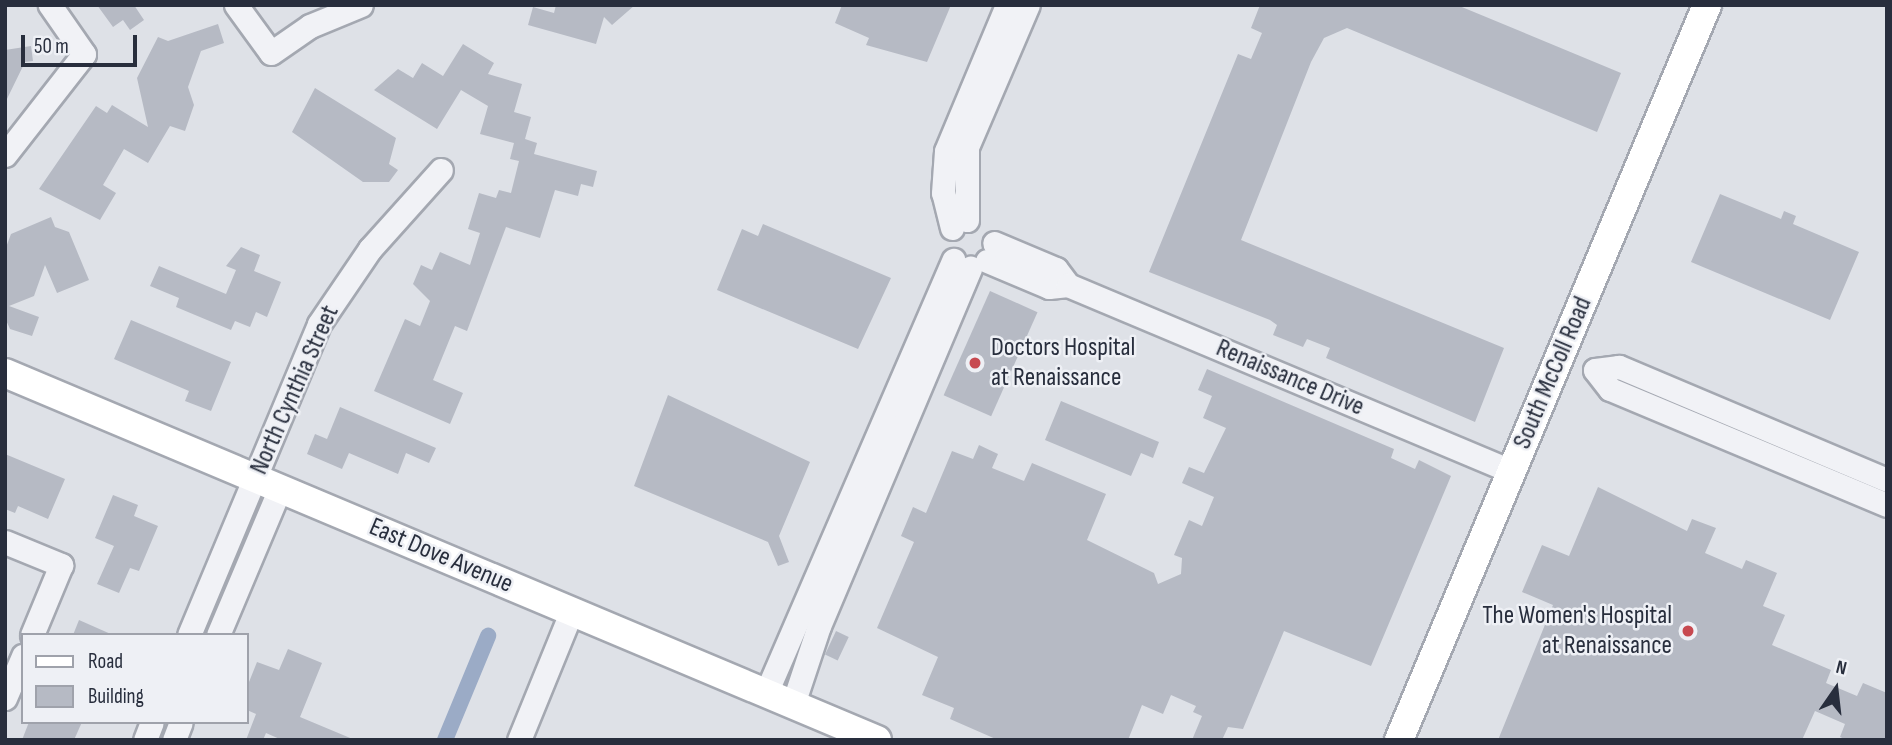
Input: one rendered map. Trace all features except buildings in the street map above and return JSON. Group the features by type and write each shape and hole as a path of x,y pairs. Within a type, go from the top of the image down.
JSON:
{"main road":[{"name":"South McColl Road","path":"1399,740 1707,5"},
{"name":"East Dove Avenue","path":"5,373 877,740"}],"street":[{"path":"5,155 84,54 50,5"},
{"path":"236,5 271,53 310,26 361,5"},
{"path":"976,258 946,246 957,212 959,143 1008,18 1028,5"},
{"name":"North Cynthia Street","path":"219,633 319,324 370,249 441,170"},
{"path":"766,693 817,606 927,347 976,258 988,227 957,212"},
{"name":"Renaissance Drive","path":"976,258 1049,287 1068,285 1511,471"},
{"path":"1560,355 1595,370 1619,367 1797,455 1887,505"},
{"path":"1797,455 1887,480"},
{"name":"North Cynthia Street","path":"190,633 268,483"},
{"path":"5,542 61,565 33,633"},
{"path":"793,704 817,606"},
{"path":"519,740 572,610"},
{"path":"5,698 21,661"}],"waterway":[{"path":"445,740 488,636"}],"place":[{"name":"Doctors Hospital at Renaissance","path":"975,363"},
{"name":"The Women's Hospital at Renaissance","path":"1688,631"}]}
